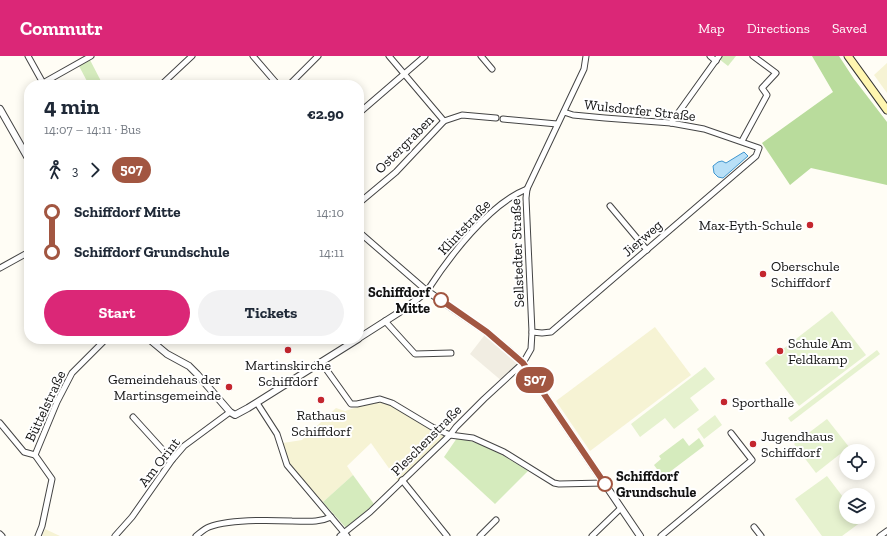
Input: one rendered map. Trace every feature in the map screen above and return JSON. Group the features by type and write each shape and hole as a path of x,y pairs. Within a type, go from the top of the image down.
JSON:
{"main road":[{"path":"848,56 887,110"}],"street":[{"path":"28,56 42,80"},
{"path":"166,80 192,56"},
{"path":"253,56 274,80"},
{"path":"294,80 318,56"},
{"path":"389,56 444,121"},
{"path":"364,109 425,56"},
{"path":"481,56 492,69"},
{"name":"Sellstedter Straße","path":"523,363 531,349 532,332 526,198 527,189 584,69 586,56"},
{"path":"671,123 718,58 710,56"},
{"path":"742,141 767,95 762,88 776,74 753,56"},
{"path":"50,80 87,57"},
{"path":"0,109 24,151"},
{"name":"Wulsdorfer Straße","path":"564,112 572,115 671,123 704,129 759,148"},
{"name":"Ostergraben","path":"364,199 396,172 444,121 462,115 496,118"},
{"path":"503,119 557,124"},
{"name":"Jierweg","path":"532,332 551,332 756,156 759,148"},
{"name":"Klintstraße","path":"427,291 438,274 470,234 488,216 516,193 527,189"},
{"path":"610,206 647,250"},
{"path":"364,236 427,291 487,332 523,363 640,536"},
{"path":"0,268 24,255"},
{"path":"364,335 406,308 427,291"},
{"path":"385,321 415,354 451,353"},
{"name":"Büttelstraße","path":"38,536 42,526 52,479 35,455 57,402 72,372 101,344"},
{"path":"155,344 167,354 189,366 232,414 237,414 350,344"},
{"path":"321,362 351,404 380,399 392,403 432,427 450,435 473,438 504,452 554,483 604,483"},
{"name":"Pleschenstraße","path":"344,535 370,512 450,435 484,399 523,363"},
{"path":"257,403 278,434 287,465 331,517 344,535"},
{"name":"Am Orint","path":"116,536 132,517 172,460 184,446 230,412"},
{"path":"133,418 172,460"},
{"path":"0,423 24,452 35,455"},
{"path":"662,536 752,460 731,433"},
{"path":"402,480 447,536"},
{"path":"592,536 621,508"},
{"path":"196,536 207,527 219,524 272,521 322,521 331,517"},
{"path":"480,536 496,520"},
{"path":"754,527 761,536"},
{"path":"880,536 887,531"}],"shaded area":[{"path":"887,63 887,93 874,75"},
{"path":"655,327 691,375 590,451 556,401"},
{"path":"487,332 523,363 503,382 470,354"},
{"path":"373,402 391,405 445,437 398,481 371,443 347,466 353,475 323,502 288,464 283,443 302,440 336,408 345,411"},
{"path":"45,529 60,536 42,536"}],"green space":[{"path":"722,56 736,56 728,66 719,59"},
{"path":"812,56 839,56 854,79 887,122 887,185 811,168 790,185 762,143 833,92"},
{"path":"90,60 100,80 86,80 79,66"},
{"path":"832,311 866,355 799,406 765,363"},
{"path":"877,350 880,354 791,422 788,418"},
{"path":"705,367 715,379 690,398 699,410 674,429 665,418 640,437 631,424"},
{"path":"715,415 722,425 704,439 697,429"},
{"path":"827,419 847,444 839,444 839,455 816,473 794,444"},
{"path":"457,438 476,443 503,455 528,471 495,504 444,457"},
{"path":"683,438 689,446 699,438 704,446 663,477 654,465 661,459 659,456"},
{"path":"353,475 374,504 346,528 323,502"},
{"path":"827,476 839,492 839,524 858,524 842,536 822,536 795,499"}],"water":[{"path":"744,152 748,156 723,178 718,177 714,173 713,166 718,162 722,161 726,163"}],"bus line":[{"name":"507","path":"441,300 487,332 523,363 605,484"}],"place":[{"name":"Max-Eyth-Schule","path":"810,225"},
{"name":"Oberschule Schiffdorf","path":"763,274"},
{"name":"Schiffdorf Mitte","path":"441,300"},
{"name":"Martinskirche Schiffdorf","path":"288,350"},
{"name":"Schule Am Feldkamp","path":"780,351"},
{"name":"Gemeindehaus der Martinsgemeinde","path":"229,387"},
{"name":"Rathaus Schiffdorf","path":"321,400"},
{"name":"Sporthalle","path":"724,402"},
{"name":"Jugendhaus Schiffdorf","path":"753,444"},
{"name":"Schiffdorf Grundschule","path":"605,484"}]}
